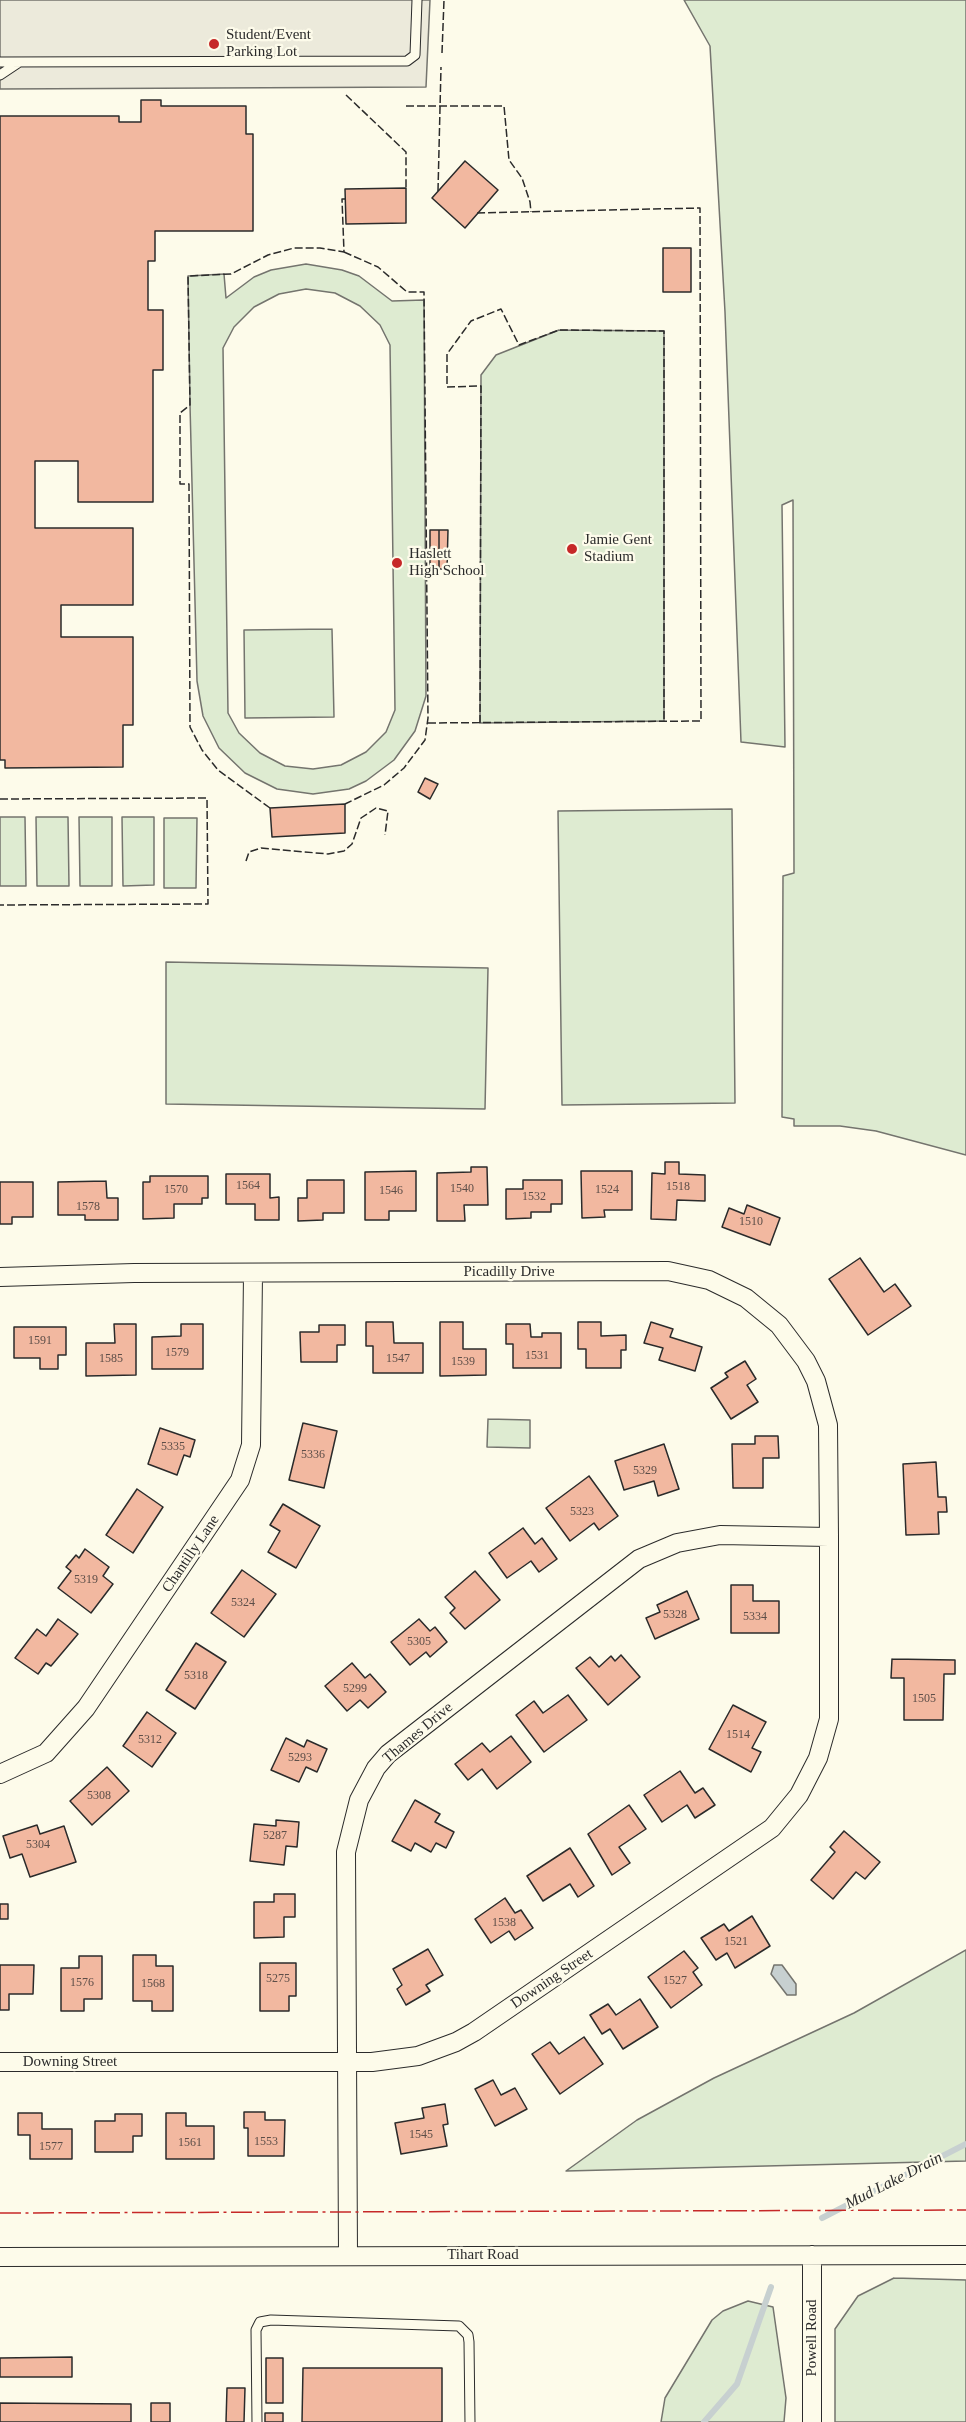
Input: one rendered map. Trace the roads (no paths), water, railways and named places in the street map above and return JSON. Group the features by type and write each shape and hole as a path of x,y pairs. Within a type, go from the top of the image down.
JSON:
{"street":[{"name":"Picadilly Drive","path":"0,1277 134,1273 668,1271 709,1280 747,1298 779,1325 806,1361 816,1381 828,1425 829,1537"},
{"name":"Chantilly Lane","path":"0,1774 46,1753 86,1708 240,1480 252,1436 253,1274"},
{"name":"Thames Drive","path":"348,2255 346,1852 359,1800 388,1754 639,1559 677,1543 720,1535 829,1537"},
{"name":"Downing Street","path":"0,2062 347,2063 418,2056 456,2042 474,2032 772,1828 787,1812 818,1758 829,1719 829,1537"},
{"name":"Powell Road","path":"812,2255 812,2422"},
{"name":"Tihart Road","path":"0,2257 966,2255"}],"lane":[{"path":"0,62 407,61 415,54 417,0"},
{"path":"0,75 20,62"},
{"path":"257,2422 256,2330 260,2322 271,2320 453,2323 459,2326 468,2335 469,2342 470,2422"}],"waterway":[{"name":"Mud Lake Drain","path":"822,2218 966,2144"},
{"name":"Mud Lake Drain","path":"704,2422 737,2384 771,2287"}],"place":[{"name":"Student/Event Parking Lot","path":"214,44"},
{"name":"Jamie Gent Stadium","path":"572,549"},
{"name":"Haslett High School","path":"397,563"}]}
